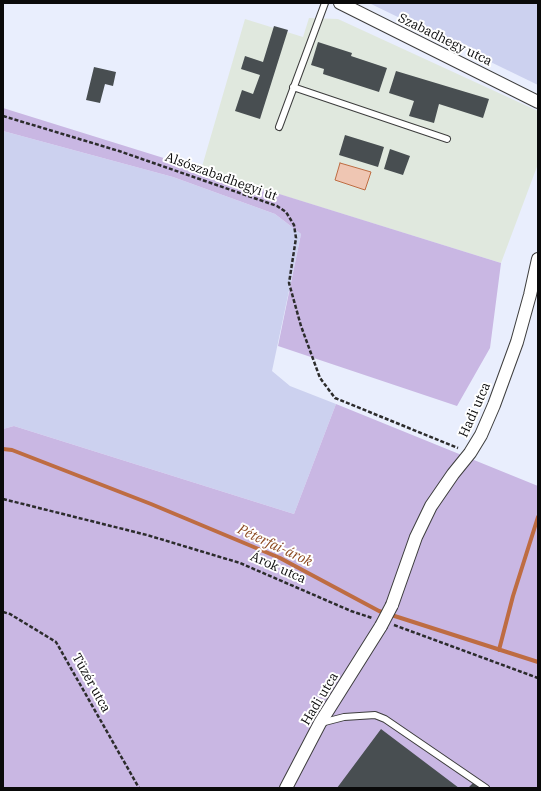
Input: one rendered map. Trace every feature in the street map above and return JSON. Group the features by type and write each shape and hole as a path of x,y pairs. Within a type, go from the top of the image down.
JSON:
{"street":[{"name":"Szabadhegy utca","path":"340,3 538,102"},
{"name":"Hadi utca","path":"286,788 320,723 392,605 416,537 431,506 453,474 470,453 481,435 494,405 517,342 538,259"}],"lane":[{"path":"279,127 325,3"},
{"path":"294,87 447,140"},
{"path":"320,723 352,716 374,715 386,719 486,788"}],"path":[{"name":"Alsószabadhegyi út","path":"3,116 119,151 277,206 286,212 294,225 296,238 289,284 294,304 320,378 335,398 470,453"},
{"name":"Árok utca","path":"3,499 147,535 240,563 380,623"},
{"name":"Tüzér utca","path":"3,612 10,614 56,642 139,788"},
{"path":"394,625 538,678"}],"shaded area":[{"path":"369,3 538,3 538,85"},
{"path":"309,18 338,19 538,111 538,164 501,263 201,170 245,19 303,37"},
{"path":"3,108 501,263 490,348 457,406 278,346 301,234 275,214 173,177 3,131"},
{"path":"3,131 173,177 275,214 301,234 272,371 290,386 336,404 294,514 14,426 3,429"},
{"path":"340,163 371,172 365,190 335,180"},
{"path":"336,404 538,486 538,788 3,788 3,429 14,426 294,514"}],"building":[{"path":"274,26 288,30 260,119 235,111 242,90 253,94 260,75 241,69 245,56 263,62"},
{"path":"318,42 352,53 351,56 387,68 379,92 323,74 324,69 311,65"},
{"path":"94,67 116,72 113,86 105,84 100,103 86,100"},
{"path":"396,71 489,99 483,118 439,104 434,123 409,116 414,101 389,93"},
{"path":"345,135 384,147 378,167 339,155"},
{"path":"390,149 410,156 403,175 384,169"},
{"path":"381,729 459,788 337,788"},
{"path":"474,782 482,788 468,788"}],"waterway":[{"name":"Péterfai-árok","path":"3,449 12,450 151,504 280,558 379,611 538,662"},
{"path":"499,650 513,596 538,517"}]}
